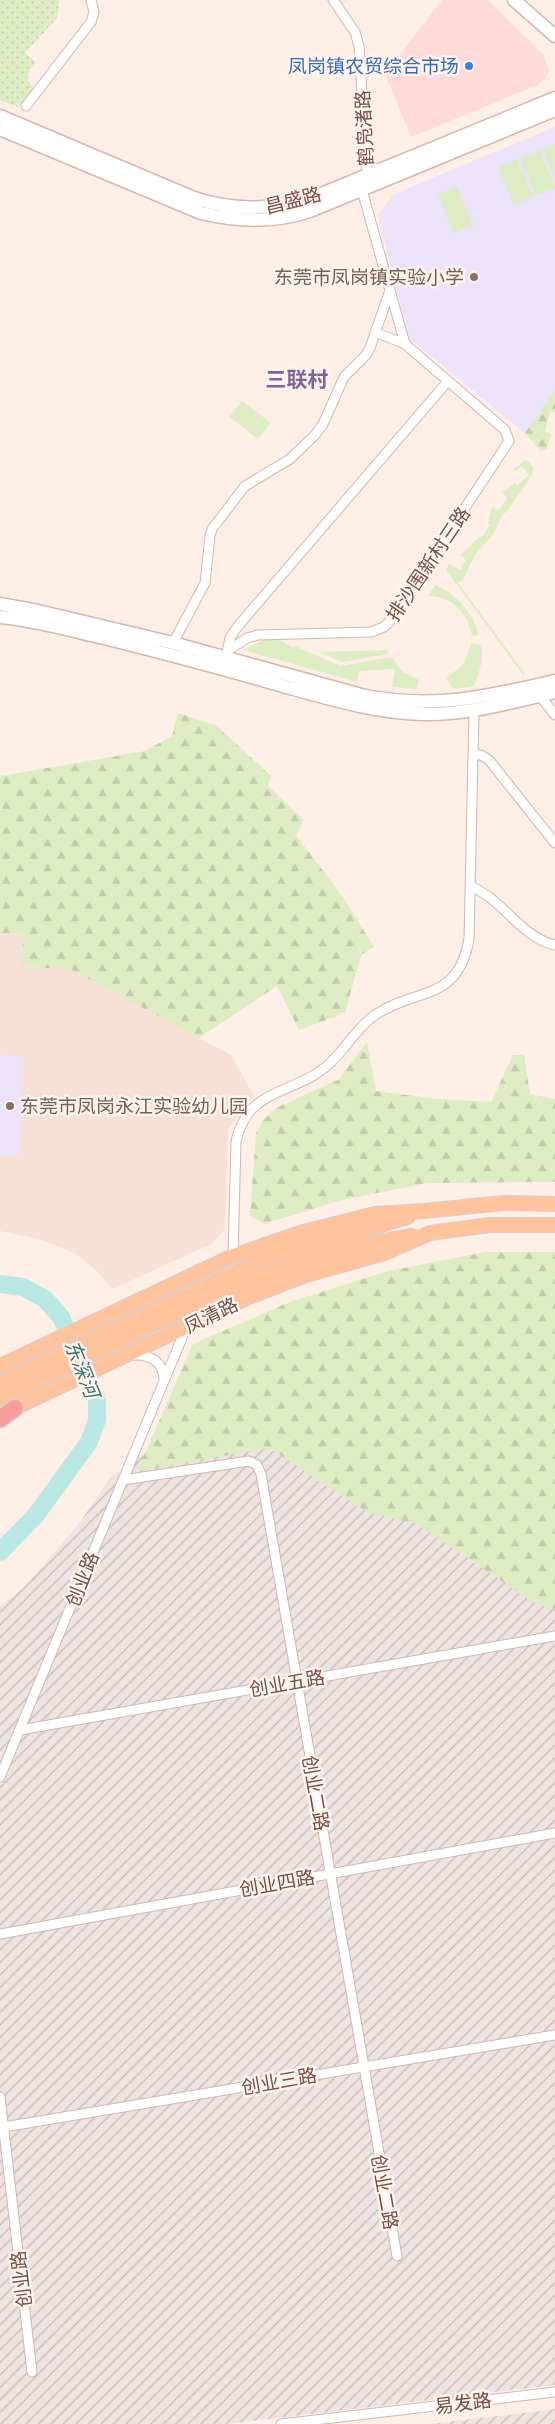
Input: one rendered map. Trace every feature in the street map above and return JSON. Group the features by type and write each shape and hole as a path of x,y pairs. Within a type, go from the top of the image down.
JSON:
{"highway":[{"path":"0,1419 7,1412"}],"main road":[{"name":"凤清路","path":"0,1366 233,1256 339,1222 375,1214 424,1212 504,1202 555,1204"},
{"name":"凤清路","path":"0,1383 194,1290 278,1255 424,1212"},
{"name":"凤清路","path":"0,1398 200,1304 289,1266 382,1240 490,1225 555,1225"},
{"name":"凤清路","path":"7,1412 268,1288 325,1269 385,1253 430,1233"}],"street":[{"path":"26,106 91,22 94,12 91,0"},
{"name":"鹤凫渚路","path":"333,0 354,32 360,46 367,175 362,190 405,344"},
{"path":"514,0 555,36"},
{"name":"昌盛路","path":"0,116 179,192 222,206 262,209 288,205 367,175 555,98"},
{"name":"昌盛路","path":"0,129 190,209 225,218 250,220 286,218 310,211 555,110"},
{"path":"173,643 205,583 212,529 245,486 290,459 315,435 323,424 344,378 366,355 390,290"},
{"path":"227,654 230,638 238,626 448,381 405,344 375,332"},
{"name":"排沙围新村三路","path":"227,654 247,638 258,635 364,633 384,627 392,619 509,441 505,430 448,381"},
{"path":"0,604 227,654 364,696 408,702 465,700 555,681"},
{"path":"0,617 36,621 168,654 359,707 426,714 474,710 555,692"},
{"path":"540,696 555,715"},
{"path":"233,1256 236,1142 244,1118 262,1099 322,1070 374,1016 396,1004 436,990 451,980 463,964 467,952 470,886 474,710"},
{"path":"473,754 481,755 489,760 555,843"},
{"path":"470,886 490,897 525,930 555,945"},
{"name":"创业路","path":"0,1777 187,1326"},
{"path":"125,1357 142,1355 154,1359 163,1368 164,1381"},
{"name":"创业二路","path":"123,1480 249,1461 257,1465 261,1474 396,2256"},
{"name":"创业五路","path":"20,1730 555,1636"},
{"name":"创业四路","path":"0,1934 555,1833"},
{"name":"创业三路","path":"4,2128 555,2034"},
{"name":"创业路","path":"0,2097 32,2372"},
{"name":"易发路","path":"281,2424 555,2392"}],"shaded area":[{"name":"凤岗镇农贸综合市场","path":"442,0 488,0 543,54 549,71 545,79 538,85 411,137 385,74"},
{"name":"东莞市凤岗镇实验小学","path":"555,127 555,390 525,433 409,338 378,215 394,194"},
{"path":"0,933 23,934 22,967 70,969 231,1055 254,1096 228,1129 225,1229 213,1243 113,1289 95,1269 74,1253 38,1239 0,1231 0,1155 18,1156 23,1057 0,1055"},
{"name":"东莞市凤岗永江实验幼儿园","path":"0,1055 23,1056 19,1156 0,1155"},
{"path":"555,1364 555,2385 226,2424 0,2424 0,1607 24,1587 78,1525 110,1478 210,1406"},
{"path":"555,2409 555,2424 428,2424 507,2415"}],"green space":[{"path":"0,0 59,0 57,18 25,53 36,62 28,75 29,81 34,88 18,107 0,100"},
{"path":"555,144 555,179 542,149"},
{"path":"540,150 555,188 536,196 520,158"},
{"path":"517,159 533,197 514,205 498,167"},
{"path":"457,187 473,225 454,233 438,195"},
{"path":"555,390 555,412 550,411 545,431 551,434 547,449 541,451 525,433"},
{"path":"242,401 271,423 258,439 229,417"},
{"path":"524,461 528,461 533,467 533,474 501,517 494,533 475,555 463,580 458,583 523,671 525,677 446,570 449,564 460,570 466,560 461,555 479,537 481,538 490,525 488,523 492,507 498,511 507,498 502,492 515,483 517,485 529,475 522,466 514,472 512,470"},
{"path":"435,585 463,605 473,619 479,635 472,636 467,620 458,607 444,599 428,596"},
{"path":"278,639 294,648 295,646 340,666 391,657 403,672 419,680 416,689 392,687 395,669 359,671 357,682 243,650 263,640"},
{"path":"472,643 481,646 482,651 474,686 453,689 446,678 464,664"},
{"path":"389,651 388,654 343,662 318,652"},
{"path":"178,713 217,726 271,776 268,786 304,820 296,835 345,900 374,947 361,955 345,1013 299,1030 277,986 199,1038 70,969 22,967 23,934 0,933 0,774 1,776 145,751 172,736"},
{"path":"367,1042 376,1091 438,1099 491,1102 513,1055 524,1055 530,1094 555,1099 555,1182 428,1183 342,1200 264,1224 250,1216 256,1133 263,1120 278,1107 338,1080"},
{"path":"485,1252 555,1252 555,1609 534,1603 415,1523 368,1513 269,1448 137,1471 193,1344 290,1302 388,1271"}],"waterway":[{"name":"东深河","path":"0,1284 23,1287 45,1299 61,1317 97,1399 97,1420 89,1442 36,1515 0,1552"}],"place":[{"name":"凤岗镇农贸综合市场","path":"469,66"},
{"name":"东莞市凤岗镇实验小学","path":"474,277"},
{"name":"东莞市凤岗永江实验幼儿园","path":"10,1106"}],"district":[{"name":"三联村","path":"297,380"}]}
